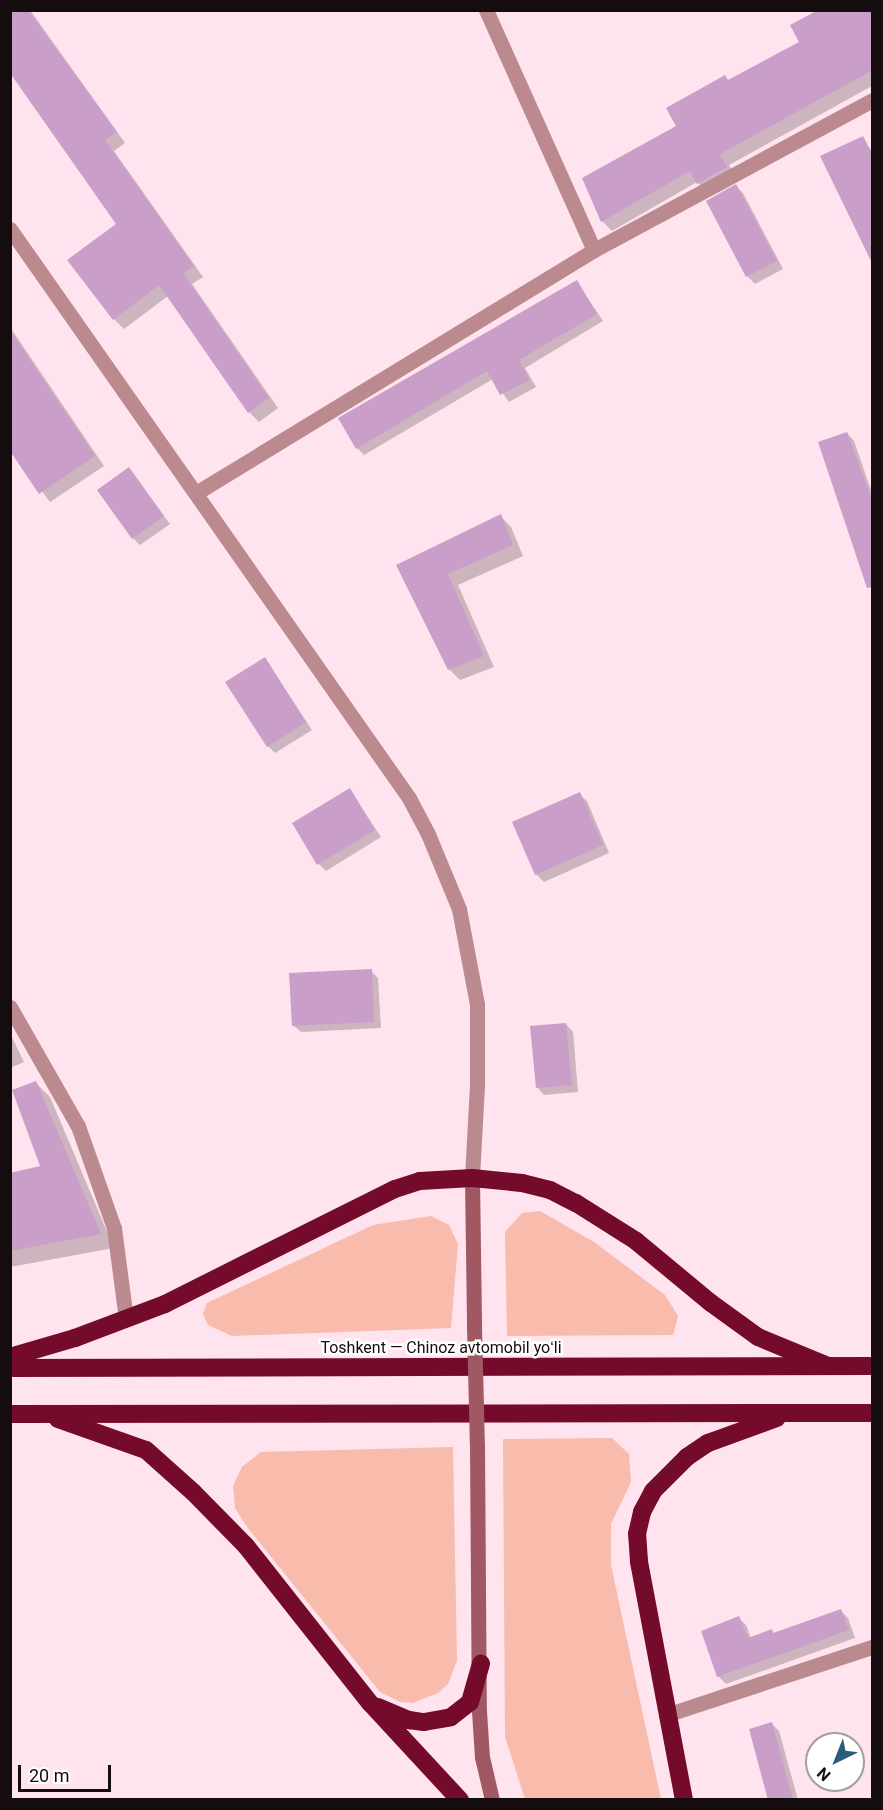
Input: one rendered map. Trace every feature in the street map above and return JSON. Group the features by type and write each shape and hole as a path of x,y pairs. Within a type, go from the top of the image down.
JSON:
{"highway":[{"path":"10,1357 75,1338 165,1304 395,1189 420,1181 472,1178 522,1183 550,1190 576,1203 636,1241 711,1304 758,1336 828,1366"},
{"name":"Toshkent — Chinoz avtomobil yoʻli","path":"10,1368 873,1366"},
{"path":"684,1800 666,1715 639,1561 637,1534 642,1512 653,1491 687,1457 716,1439 793,1413"},
{"path":"10,1414 873,1413"},
{"path":"42,1414 146,1450 193,1492 246,1546 371,1704 460,1800"},
{"path":"371,1704 409,1720 424,1722 451,1717 470,1702 481,1664"}],"main road":[{"path":"472,1178 482,1757 492,1800"}],"street":[{"path":"486,10 594,249"},
{"path":"196,493 594,249 873,100"},
{"path":"10,229 409,798 446,871 459,909 477,1004 477,1085 472,1178"},
{"path":"10,1007 78,1126 114,1228 126,1319"},
{"path":"666,1715 873,1647"}],"shaded area":[{"path":"540,1211 594,1242 665,1295 678,1316 673,1335 507,1336 505,1232 522,1213"},
{"path":"431,1216 449,1225 458,1244 451,1328 232,1336 208,1325 203,1314 207,1303 373,1225"},
{"path":"612,1438 629,1454 631,1482 611,1524 611,1565 661,1799 525,1799 505,1737 503,1439"},
{"path":"453,1447 457,1661 448,1684 438,1693 413,1703 400,1702 380,1692 247,1527 235,1508 233,1486 242,1467 261,1452"}],"building":[{"path":"10,10 28,10 117,132 105,140 194,266 183,273 269,398 248,413 159,285 113,320 67,260 116,224 10,73"},
{"path":"818,10 873,10 873,70 720,154 727,167 697,184 690,171 601,222 582,178 676,126 666,108 725,75 728,80 799,42 790,25"},
{"path":"863,136 873,156 873,265 820,156"},
{"path":"736,184 777,261 746,277 706,201"},
{"path":"577,280 597,314 519,360 530,380 500,395 487,371 356,449 338,418"},
{"path":"10,330 95,456 39,494 10,451"},
{"path":"847,432 873,503 873,587 867,588 818,442"},
{"path":"129,467 164,516 132,539 97,490"},
{"path":"501,514 513,545 448,574 484,656 448,670 396,565"},
{"path":"265,657 306,722 267,747 225,682"},
{"path":"350,788 375,830 317,865 292,823"},
{"path":"580,792 603,845 535,875 512,822"},
{"path":"372,969 374,1022 292,1026 289,973"},
{"path":"566,1023 572,1085 536,1088 530,1026"},
{"path":"36,1081 101,1234 10,1251 10,1173 40,1166 12,1090"},
{"path":"841,1609 849,1630 717,1677 701,1631 739,1616 748,1638 772,1629 773,1633"},
{"path":"772,1722 793,1800 768,1800 749,1729"}]}
